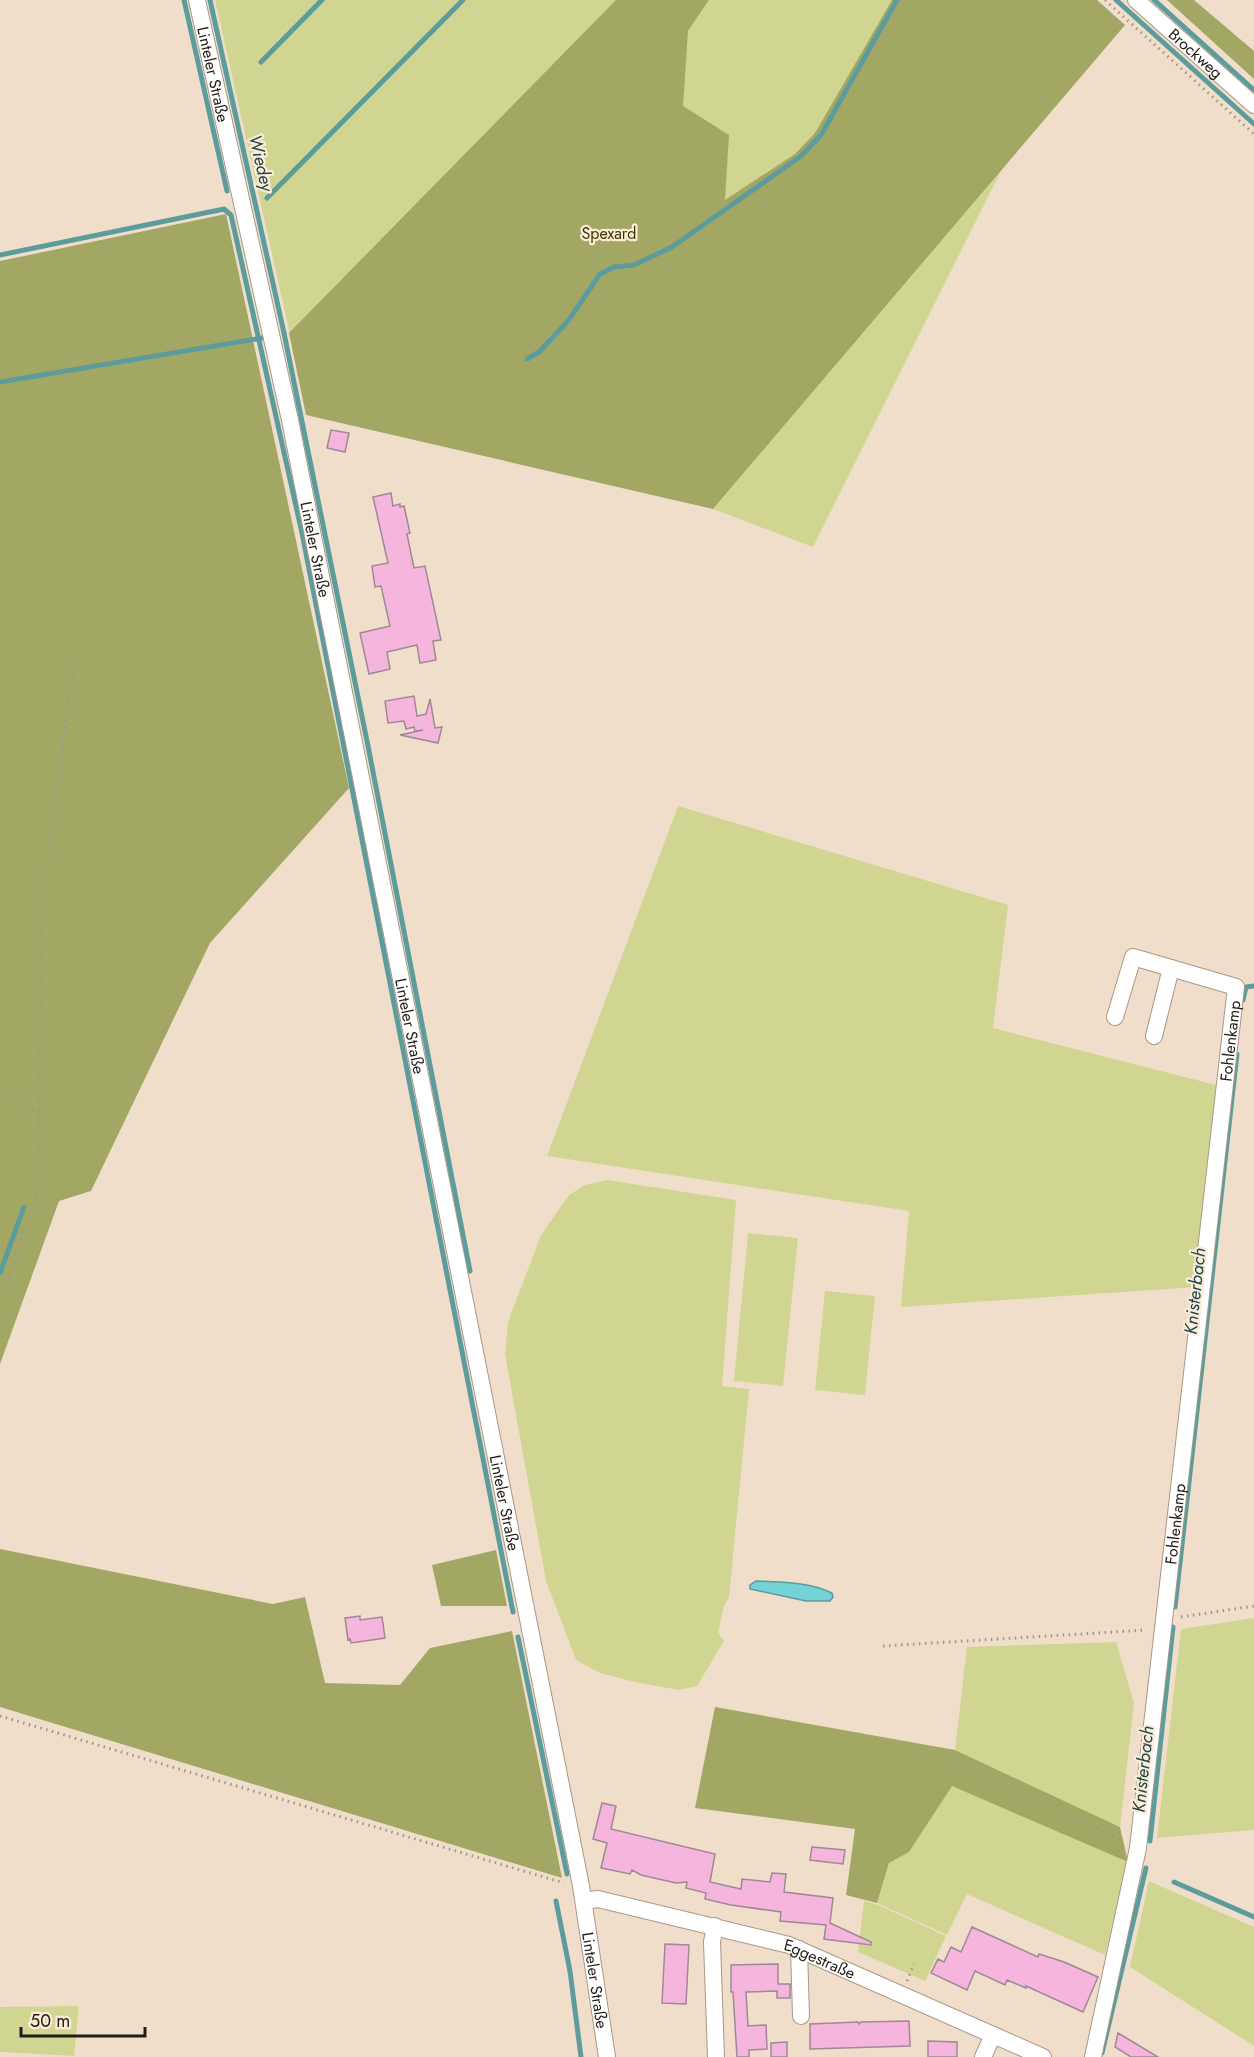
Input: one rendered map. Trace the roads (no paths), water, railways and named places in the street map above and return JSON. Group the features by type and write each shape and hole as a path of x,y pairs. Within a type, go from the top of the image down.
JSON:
{"street":[{"name":"Linteler Straße","path":"197,0 293,432 584,1901 608,2057"},
{"name":"Brockweg","path":"1136,0 1254,105"},
{"path":"1114,1017 1133,957 1171,968 1154,1036"},
{"name":"Fohlenkamp","path":"1093,2057 1138,1848 1236,987 1171,968"},
{"name":"Eggestraße","path":"584,1901 598,1899 789,1945 1044,2057"},
{"path":"715,1926 712,1942 716,2057"},
{"path":"800,1950 801,2016"},
{"path":"983,2057 993,2035"}],"water":[{"path":"756,1581 805,1585 823,1589 832,1593 833,1597 830,1601 806,1601 750,1589 750,1585"}],"waterway":[{"path":"184,0 227,191"},
{"path":"210,0 284,333 368,746 470,1271"},
{"path":"261,62 322,0"},
{"path":"267,198 463,0"},
{"path":"527,359 539,352 568,321 600,274 614,267 634,265 672,247 801,156 821,135 897,0"},
{"path":"1116,0 1254,124"},
{"path":"1154,0 1254,90"},
{"path":"0,255 224,209 231,215 302,533 513,1612"},
{"name":"Wiedey","path":"0,382 262,338"},
{"name":"Knisterbach","path":"1243,1000 1246,987 1254,986"},
{"name":"Knisterbach","path":"1175,1607 1237,1054"},
{"path":"0,1273 24,1207"},
{"name":"Knisterbach","path":"1150,1841 1173,1627"},
{"path":"518,1637 567,1874"},
{"name":"Knisterbach","path":"1102,2053 1146,1868"},
{"path":"1174,1882 1254,1917"},
{"path":"556,1901 570,1971 581,2057"}],"park label":[{"name":"Spexard","path":"609,233"}]}
